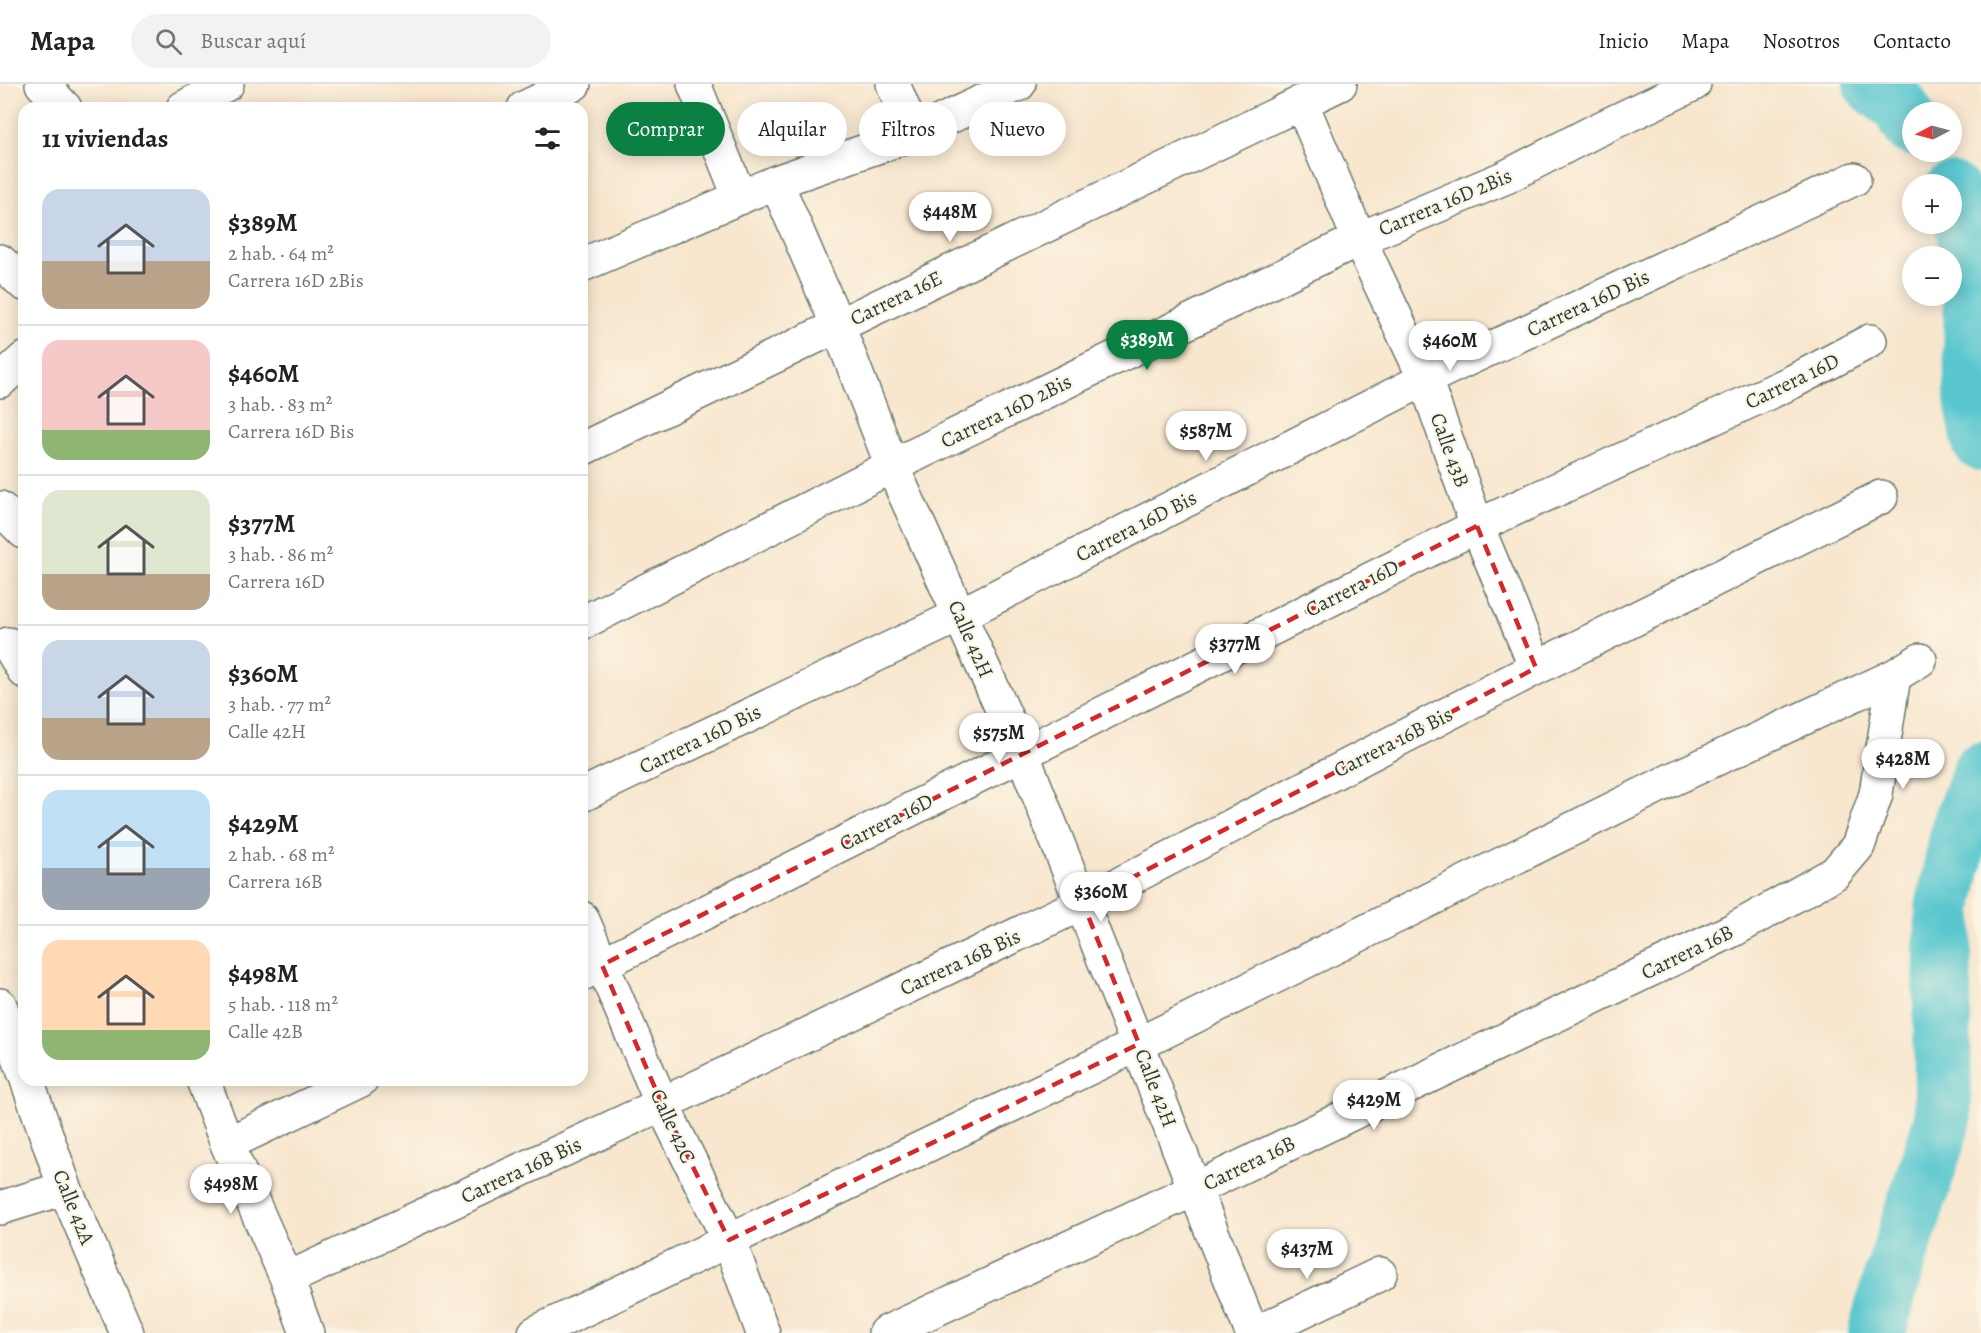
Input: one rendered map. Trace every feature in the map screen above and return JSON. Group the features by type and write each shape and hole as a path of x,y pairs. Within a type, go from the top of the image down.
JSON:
{"street":[{"path":"42,84 59,102"},
{"path":"194,102 227,84"},
{"path":"536,102 574,84"},
{"path":"694,84 740,198"},
{"path":"893,84 901,102"},
{"path":"957,114 1019,84"},
{"name":"Carrera 16E","path":"588,445 1340,84"},
{"name":"Carrera 16D 2Bis","path":"588,619 892,466 1359,239 1506,177 1594,131 1694,84"},
{"name":"Calle 43B","path":"1301,102 1359,239 1425,379 1477,526 1536,668"},
{"path":"588,262 776,182 859,153"},
{"name":"Carrera 16D Bis","path":"588,792 960,615 1425,379 1854,179"},
{"name":"Calle 42H","path":"776,182 838,326 892,466 1022,753 1254,1333"},
{"path":"0,261 18,278"},
{"name":"Carrera 16D","path":"592,969 1477,526 1792,382 1870,341"},
{"path":"0,381 18,364"},
{"name":"Carrera 16B Bis","path":"287,1279 662,1104 1083,903 1536,668 1881,497"},
{"path":"0,508 18,526"},
{"name":"Carrera 16B","path":"885,1333 1195,1189 1735,929 1835,873 1858,846 1876,795 1907,668 1671,780 1139,1044"},
{"name":"Calle 42C","path":"588,949 592,969 729,1240 763,1333"},
{"path":"0,1005 18,1055"},
{"path":"535,1333 1139,1044"},
{"name":"Calle 42A","path":"29,1086 65,1188 127,1333"},
{"path":"205,1086 226,1144 287,1279 307,1333"},
{"path":"226,1144 348,1086"},
{"path":"0,1208 65,1188"},
{"path":"1254,1333 1380,1274"}],"highlighted area":[{"path":"1477,526 1536,668 1083,903 1139,1044 729,1240 662,1104 602,965"}],"waterway":[{"path":"1872,84 1899,105 1902,110"},
{"path":"1962,220 1972,291 1973,398 1981,442"},
{"path":"1877,1333 1889,1287 1943,1119 1944,908 1960,827 1981,771"}]}
